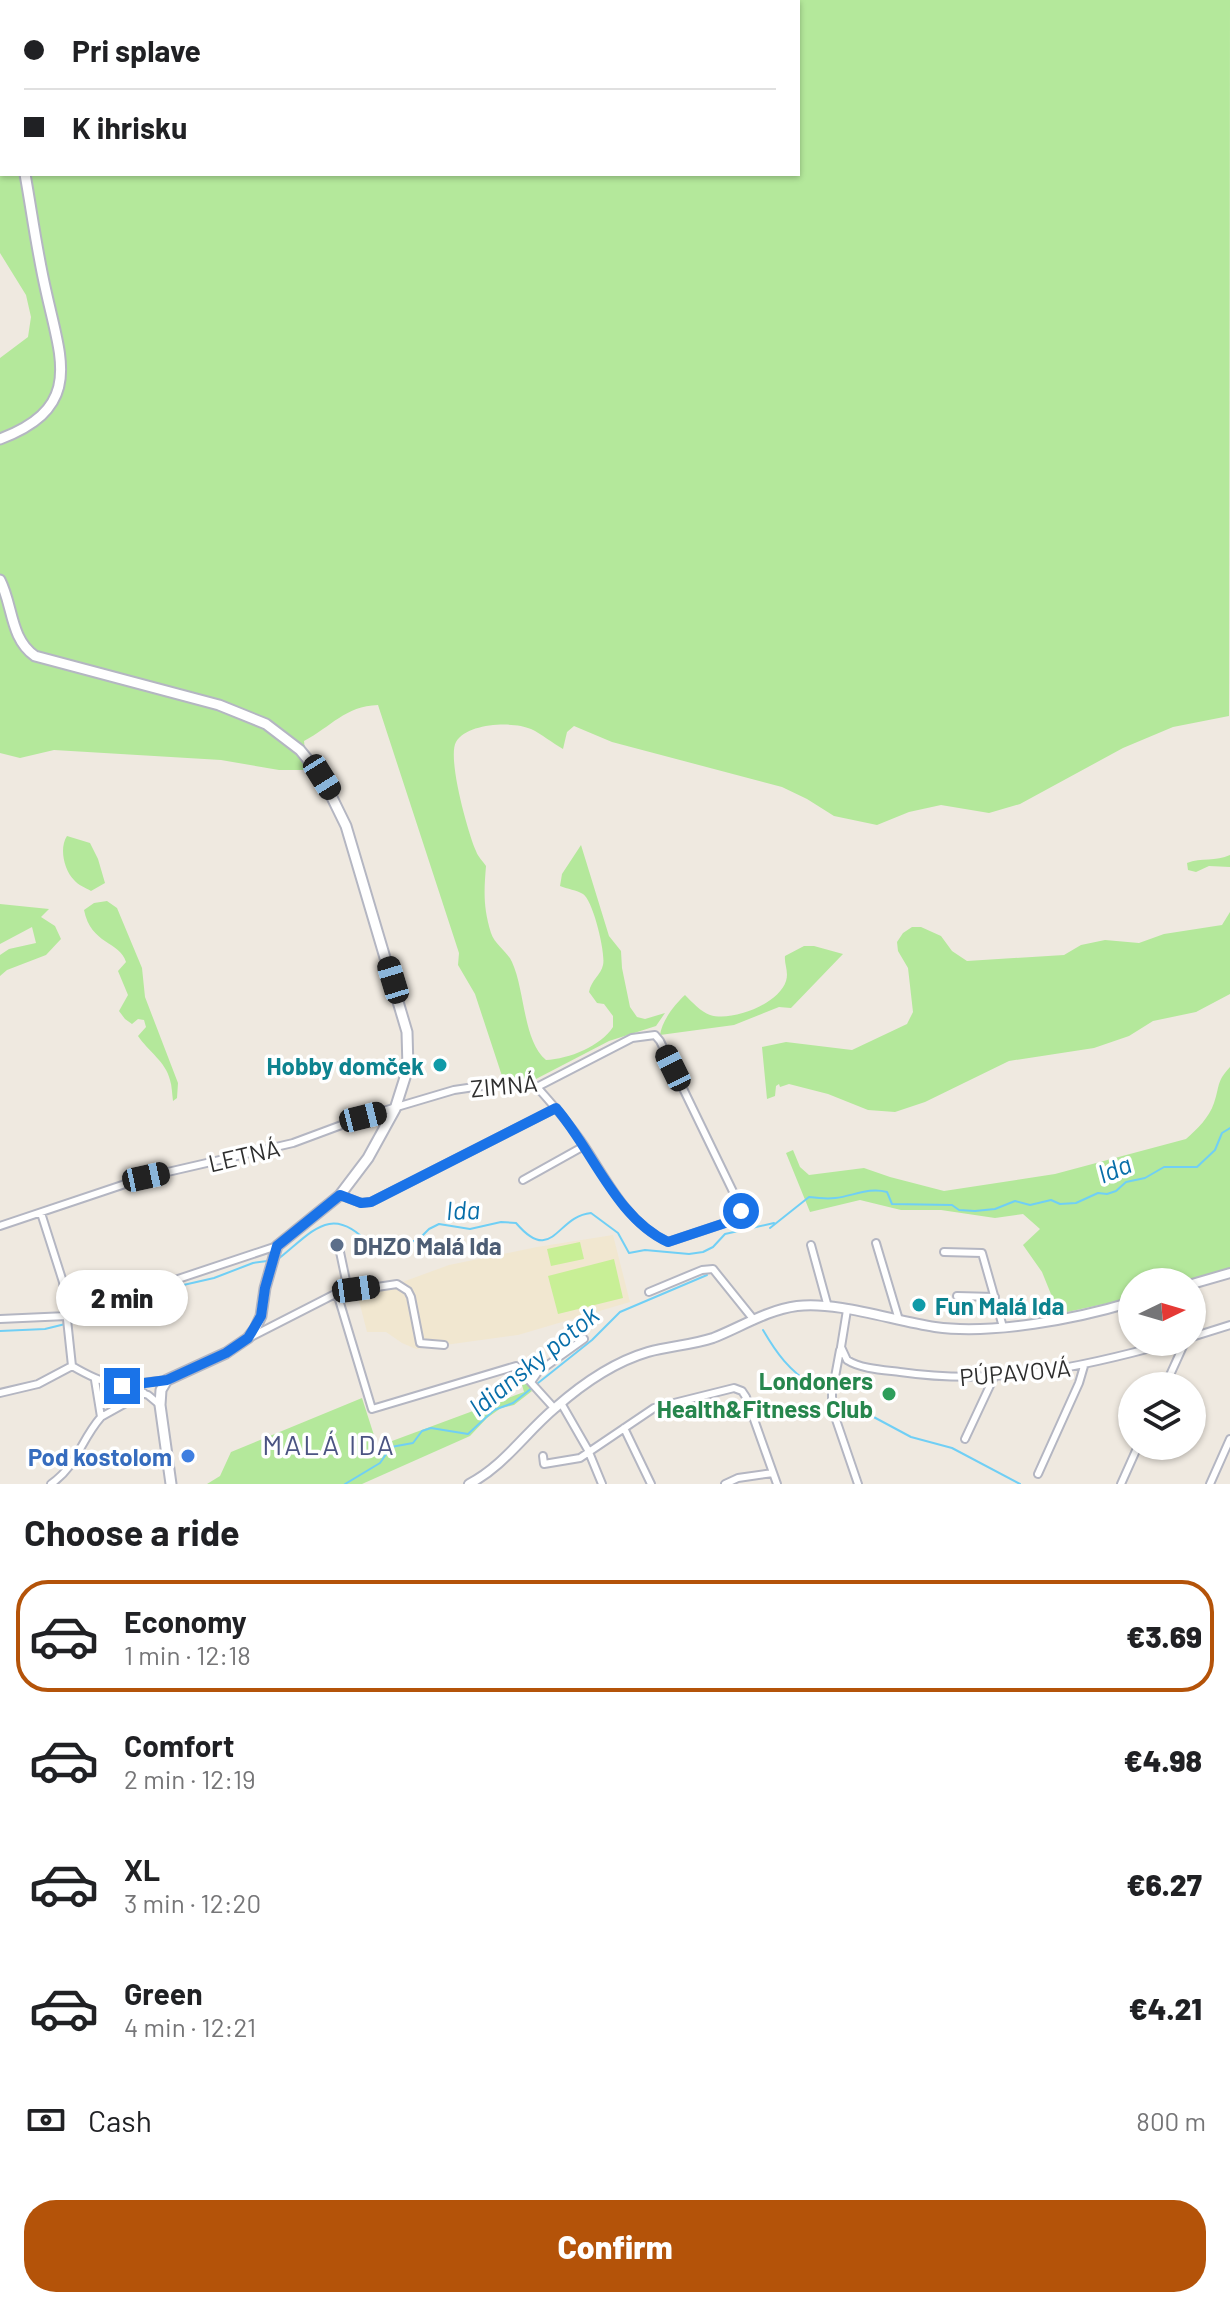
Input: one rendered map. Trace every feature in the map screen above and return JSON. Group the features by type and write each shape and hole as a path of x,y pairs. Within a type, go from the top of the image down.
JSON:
{"main road":[{"path":"0,439 21,431 45,413 57,393 61,371 59,339 45,289 25,176"},
{"path":"0,580 16,634 24,648 35,656 219,705 266,724 300,750 328,786 346,826 407,1032 409,1055 406,1078 395,1109 368,1158 340,1195 277,1246 259,1324 248,1338 226,1353 167,1380 161,1390 160,1405 171,1484"}],"street":[{"name":"ZIMNÁ","path":"395,1109 466,1088 508,1084 537,1087 632,1038 655,1035 739,1204 740,1215 734,1220 668,1242 644,1228 630,1215 584,1146"},
{"path":"523,1180 584,1146 537,1087"},
{"path":"340,1195 361,1203 371,1202 556,1108"},
{"name":"LETNÁ","path":"0,1226 146,1177 293,1143 363,1117 395,1109"},
{"path":"41,1213 63,1282 72,1366"},
{"path":"876,1243 899,1320"},
{"path":"811,1245 825,1306"},
{"path":"0,1319 67,1318 277,1246"},
{"path":"340,1252 348,1290"},
{"path":"944,1252 982,1253 1003,1327"},
{"path":"649,1292 702,1270 713,1269 754,1320"},
{"path":"1206,1280 1230,1273"},
{"path":"248,1338 337,1293 397,1284 411,1297 420,1343 444,1345"},
{"path":"337,1293 372,1409 519,1367 537,1389 558,1405 588,1450 602,1484"},
{"path":"957,1296 995,1297"},
{"path":"469,1484 501,1462 558,1405 609,1369 635,1357 701,1341 783,1308 825,1306 959,1329 1003,1327 1118,1305"},
{"path":"847,1310 832,1397 837,1430 858,1484"},
{"path":"259,1324 270,1328"},
{"path":"1206,1333 1230,1325"},
{"path":"531,1382 538,1372 584,1339"},
{"name":"PÚPAVOVÁ","path":"841,1347 847,1360 855,1364 921,1375 994,1377 1040,1374 1121,1356"},
{"path":"72,1366 95,1380 144,1393 160,1405"},
{"path":"0,1393 38,1384 72,1366"},
{"path":"1038,1474 1084,1366"},
{"path":"965,1439 994,1377"},
{"path":"95,1380 101,1417"},
{"path":"122,1386 167,1380"},
{"path":"543,1456 544,1464 578,1459 654,1408 722,1389 738,1389 746,1397 777,1484"},
{"path":"51,1484 74,1462 88,1432 101,1417 144,1393"},
{"path":"624,1428 651,1484"},
{"path":"1210,1484 1230,1439"},
{"path":"1121,1484 1132,1460"},
{"path":"725,1484 738,1478 773,1473"}],"shaded area":[{"path":"613,1235 630,1302 518,1335 416,1349 386,1332 367,1332 356,1289 397,1284 449,1265"}],"green space":[{"path":"800,0 1230,0 1229,716 1173,727 1123,748 1020,804 989,813 941,805 909,812 877,825 834,816 782,787 612,742 574,726 567,732 563,749 523,726 491,725 470,731 456,742 454,751 460,796 472,842 486,866 485,899 491,933 512,962 538,1051 546,1060 574,1054 593,1046 613,1027 613,1016 589,992 602,969 603,959 591,906 583,894 560,886 562,874 581,845 609,936 621,951 630,1007 637,1017 645,1019 665,1013 656,1026 609,1041 536,1079 503,1079 475,994 458,965 459,953 378,705 347,713 304,741 307,770 279,770 221,760 54,750 20,758 0,753 0,358 28,337 31,317 26,295 0,253 0,176 800,176"},
{"path":"67,836 90,843 105,883 91,891 70,876 63,853"},
{"path":"1230,855 1230,867 1209,866 1196,872 1188,870 1187,863"},
{"path":"107,901 117,908 142,968 145,997 178,1083 177,1098 173,1101 171,1082 165,1068 138,1036 146,1027 144,1020 138,1019 132,1024 119,1011 128,995 118,971 126,962 123,955 93,930 84,910 94,903"},
{"path":"0,904 49,909 41,917 55,926 61,939 46,955 7,970 0,976 0,955 9,949 36,943 32,927 0,944"},
{"path":"1230,912 1230,994 1196,1012 1153,1021 1129,1036 1094,1048 1009,1061 925,1102 895,1112 868,1110 828,1094 789,1084 776,1086 775,1096 767,1099 762,1047 786,1042 852,1050 907,1024 913,1012 908,968 898,951 897,942 912,927 921,927 941,936 952,951 967,961 1064,955 1081,945 1105,940 1139,943 1164,934 1222,925"},
{"path":"804,946 843,954 791,1008 779,1007 734,1025 660,1035 669,1014 685,995 710,1015 730,1016 765,1004 782,989 786,981 785,956"},
{"path":"1230,1067 1230,1270 1206,1277 1206,1268 1118,1268 1118,1301 1053,1315 1050,1305 1055,1304 1042,1272 1023,1245 1040,1229 1023,1214 995,1218 941,1210 901,1210 860,1200 810,1212 786,1153 793,1150 800,1167 809,1175 864,1168 944,1191 1055,1174 1186,1139 1209,1114 1220,1080"},
{"path":"580,1242 584,1259 551,1266 547,1249"},
{"path":"614,1259 623,1298 558,1314 548,1276"},
{"path":"519,1374 532,1391 514,1405 501,1408 487,1418 470,1436 362,1484 207,1484 220,1476 231,1452 362,1398 380,1454 392,1441 524,1392"}],"waterway":[{"name":"Ida","path":"770,1228 809,1197 835,1198 861,1192 887,1192 892,1204 952,1205 959,1210 975,1211 995,1209 1015,1201 1030,1205 1051,1200 1060,1204 1076,1203 1098,1193 1116,1191 1126,1182 1145,1178 1164,1167 1197,1167 1215,1150 1222,1133 1230,1128"},
{"name":"Ida","path":"277,1260 312,1232 333,1224 344,1225 371,1246 382,1248 418,1240 439,1224 470,1229 501,1222 516,1223 528,1235 547,1240 579,1216 591,1213 618,1233 629,1253 645,1250 689,1254 713,1247 725,1234 774,1223"},
{"name":"Ida","path":"0,1331 45,1329 118,1311 179,1286 267,1261"},
{"name":"Idiansky potok","path":"345,1484 380,1463 391,1447 413,1443 422,1431 431,1428 468,1434 494,1410 513,1403 592,1340 620,1312 707,1275"},
{"name":"Idiansky potok","path":"763,1330 784,1361 812,1385"},
{"name":"Idiansky potok","path":"855,1407 911,1437 952,1448 1020,1484"}],"place":[{"name":"Hobby domček","path":"440,1065"},
{"name":"DHZO Malá Ida","path":"337,1245"},
{"name":"Fun Malá Ida","path":"919,1305"},
{"name":"Londoners Health&Fitness Club","path":"889,1394"},
{"name":"Pod kostolom","path":"188,1456"}],"district":[{"name":"MALÁ IDA","path":"329,1444"}],"route":[{"path":"122,1386 167,1380 238,1347 259,1324 277,1246 340,1195 361,1203 371,1202 556,1108 630,1215 657,1237 668,1242 734,1220 741,1211"}]}
